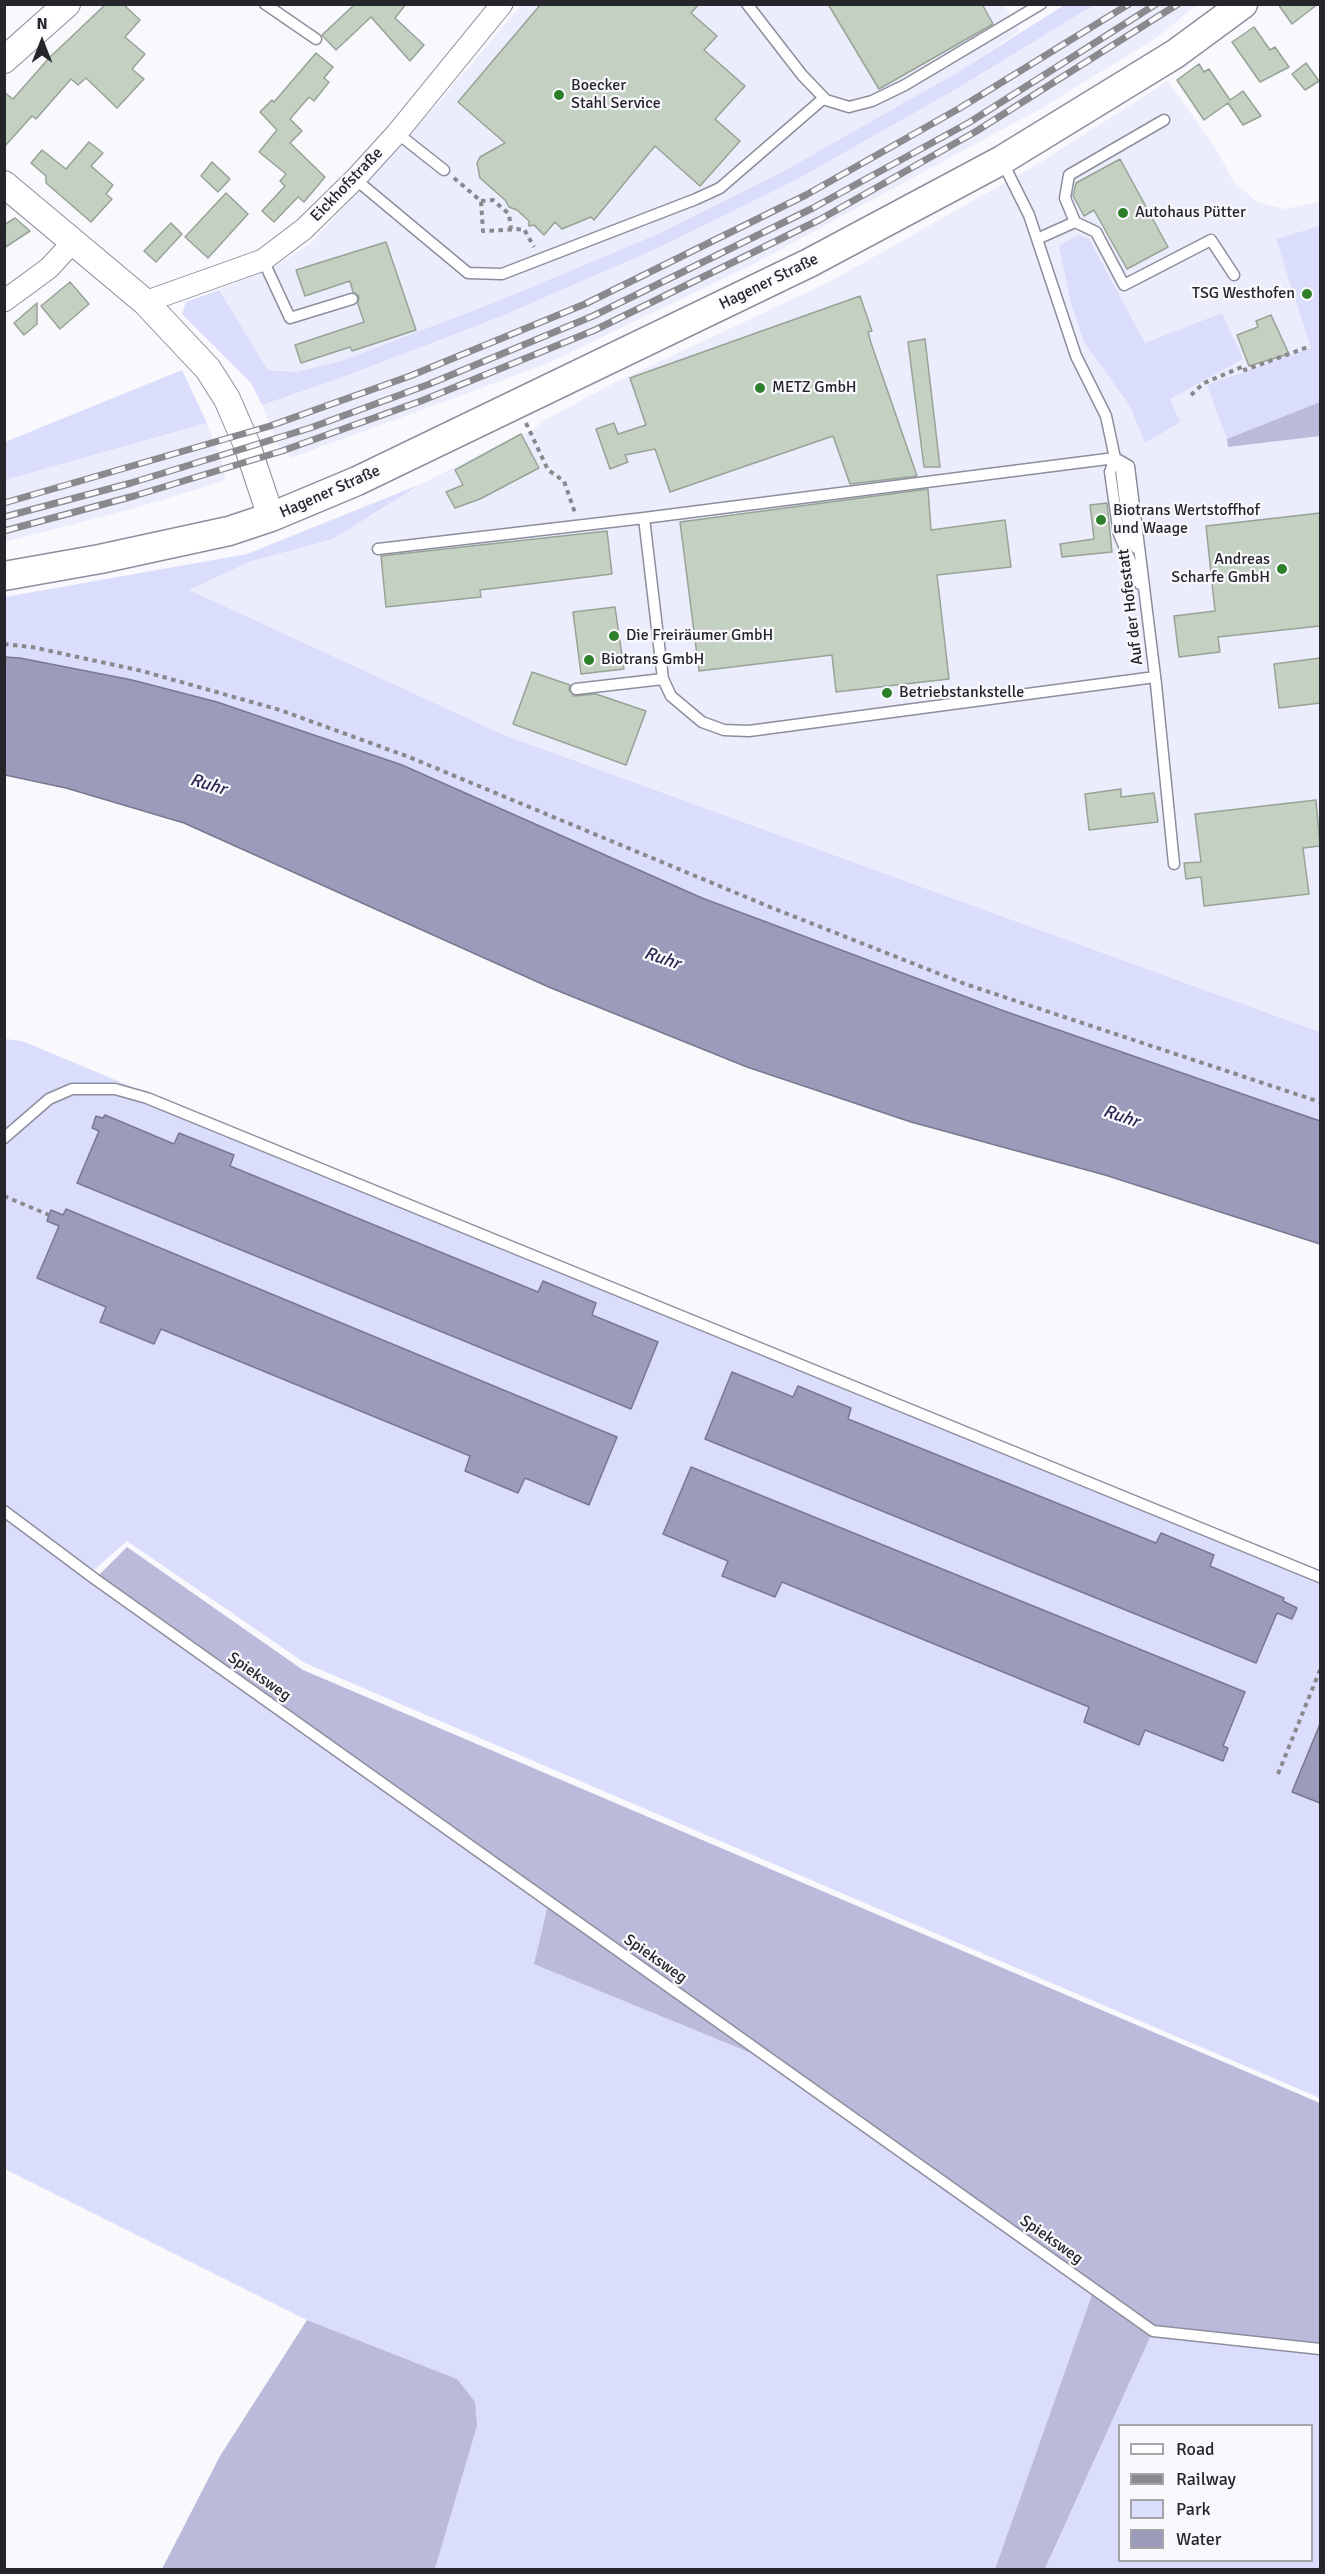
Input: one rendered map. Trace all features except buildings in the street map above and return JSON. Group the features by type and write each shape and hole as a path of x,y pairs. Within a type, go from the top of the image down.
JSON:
{"main road":[{"name":"Hagener Straße","path":"4,576 124,554 229,531 272,517 357,482 809,263 1002,160 1175,54 1243,4"}],"street":[{"path":"4,60 67,4"},
{"name":"Eickhofstraße","path":"145,302 263,260 304,229 355,179 397,133 502,4"},
{"name":"Hagener Straße","path":"4,184 145,302 208,369 227,399 247,445 272,517"},
{"path":"4,301 49,268 72,243"}],"lane":[{"path":"265,4 316,39"},
{"path":"747,4 802,75 824,98 849,107 872,101 905,86 1041,4"},
{"path":"355,179 468,273 502,274 696,200 720,188 824,98"},
{"path":"1164,120 1070,175 1065,198 1075,222 1096,232 1124,285 1211,240 1234,275"},
{"path":"397,133 444,170"},
{"name":"Auf der Hofestatt","path":"1002,160 1014,181 1037,239 1076,356 1106,416 1115,459 1129,466 1155,677 1174,864"},
{"path":"1037,239 1075,222"},
{"path":"263,260 290,318 352,299"},
{"path":"378,549 1115,459 1110,472 1117,480 1124,534 1146,598"},
{"path":"644,518 663,679 671,696 702,722 724,730 749,731 1155,677"},
{"path":"1124,534 1140,556"},
{"path":"576,689 663,679"},
{"path":"4,1138 49,1099 72,1089 115,1089 147,1098 1320,1576"},
{"name":"Spieksweg","path":"4,1510 105,1586 1153,2331 1320,2349"}],"path":[{"path":"444,170 481,201 493,200 509,214 511,229"},
{"path":"481,201 483,231 524,229 540,259"},
{"path":"1191,395 1204,383 1244,366 1245,370 1308,347"},
{"path":"529,429 548,470 564,481 579,525"},
{"path":"4,644 32,647 142,671 290,714 409,757 770,907 966,984 1320,1102"},
{"path":"4,1196 49,1215"},
{"path":"1278,1774 1320,1670"}],"shaded area":[{"path":"521,5 1004,5 1020,31 958,72 784,171 658,234 493,303 341,361 296,372 268,370 219,290 277,265 310,244 447,93"},
{"path":"1094,5 1197,5 1156,38 1042,108 748,267 544,365 291,458 278,445 262,405 502,316 658,248 796,180 953,91"},
{"path":"1168,81 1216,149 1234,182 1257,202 1284,209 1320,202 1320,1032 504,735 188,590 249,562 333,539 421,484 522,433 529,433 543,421 612,384 831,281 1031,168"},
{"path":"1320,402 1320,436 1228,447 1227,439"},
{"path":"207,423 225,470 224,481 139,507 5,542 5,480"},
{"path":"127,1547 303,1670 1320,2103 1320,2349 1153,2331 1045,2569 995,2569 1094,2289 778,2064 534,1964 549,1901 95,1579"},
{"path":"307,2320 457,2379 475,2402 477,2426 435,2569 162,2569 220,2456"}],"green space":[{"path":"1066,4 1094,5 953,91 796,180 658,248 502,316 348,375 262,405 251,383 182,314 186,302 219,290 268,370 296,372 341,361 493,303 658,234 784,171 958,72"},
{"name":"TSG Westhofen","path":"1320,226 1320,402 1227,439 1207,385 1311,348 1276,239"},
{"path":"1079,235 1089,239 1145,343 1222,313 1243,359 1170,399 1180,422 1145,443 1130,406 1084,342 1071,303 1059,246"},
{"path":"182,370 207,423 5,480 5,442"},
{"path":"421,484 333,539 249,562 189,590 504,735 1320,1032 1320,1121 1004,1011 702,898 402,765 217,702 20,658 5,657 5,597 247,554"},
{"path":"5,1039 22,1041 1320,1583 1320,2098 305,1663 127,1541 94,1570 5,1505"},
{"path":"4,1511 1094,2289 995,2569 435,2569 477,2426 457,2379 307,2320 5,2169"},
{"path":"1153,2331 1320,2349 1320,2569 1045,2570"}],"water":[{"name":"Ruhr","path":"5,657 132,680 217,702 402,765 702,898 1004,1011 1320,1121 1320,1244 1105,1175 911,1122 747,1067 551,988 184,823 66,788 5,775"},
{"path":"105,1115 174,1144 179,1133 234,1155 230,1166 538,1292 543,1281 596,1303 592,1315 658,1342 631,1409 77,1183 99,1131 92,1128 96,1116 103,1118"},
{"path":"66,1209 617,1437 589,1505 525,1478 518,1493 465,1471 470,1456 161,1329 154,1344 100,1322 106,1307 37,1278 59,1226 47,1221 51,1210 63,1215"},
{"path":"732,1372 793,1397 798,1386 851,1408 848,1419 1156,1543 1161,1533 1214,1555 1210,1566 1284,1598 1283,1601 1297,1608 1292,1619 1277,1613 1256,1663 705,1439"},
{"path":"691,1467 1245,1692 1223,1746 1228,1748 1223,1761 1145,1730 1139,1745 1084,1722 1089,1707 782,1582 775,1597 722,1576 728,1561 663,1534"},
{"path":"1320,1724 1320,1803 1292,1792"}],"railway":[{"path":"4,503 270,426 410,376 585,304 806,195 960,108 1129,4"},
{"path":"4,517 131,483 310,428 427,385 593,316 813,208 970,122 1156,4"},
{"path":"4,531 134,496 282,451 421,401 595,330 819,220 975,132 1178,4"}],"place":[{"name":"Boecker Stahl Service","path":"559,95"},
{"name":"Autohaus Pütter","path":"1123,213"},
{"name":"TSG Westhofen","path":"1307,294"},
{"name":"METZ GmbH","path":"760,388"},
{"name":"Biotrans Wertstoffhof und Waage","path":"1101,520"},
{"name":"Andreas Scharfe GmbH","path":"1282,569"},
{"name":"Die Freiräumer GmbH","path":"614,636"},
{"name":"Biotrans GmbH","path":"589,660"},
{"name":"Betriebstankstelle","path":"887,693"}]}
